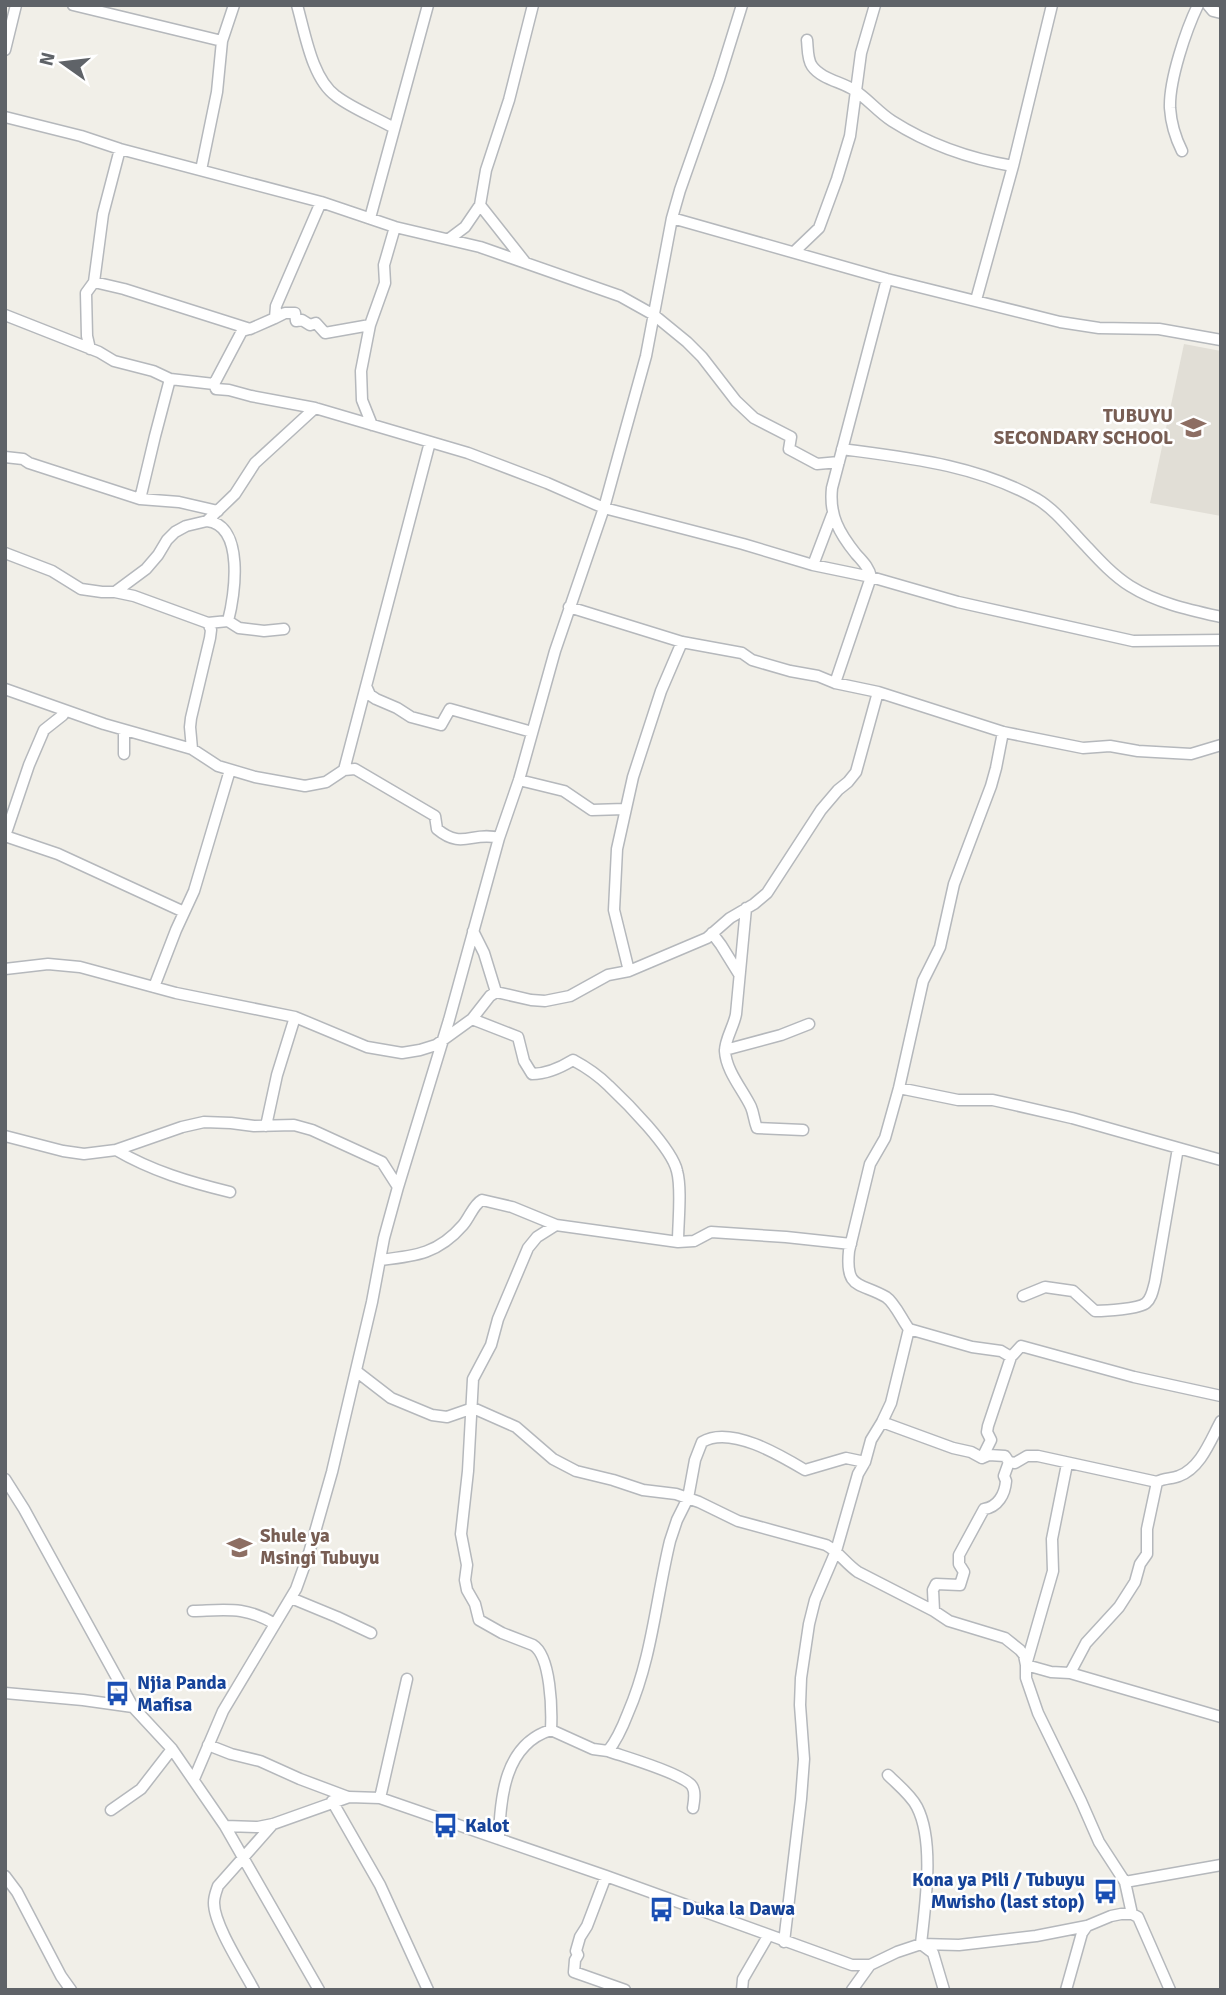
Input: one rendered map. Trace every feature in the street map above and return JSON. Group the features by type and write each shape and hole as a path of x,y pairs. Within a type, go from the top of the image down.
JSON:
{"street":[{"path":"5,50 16,5"},
{"path":"73,5 222,41"},
{"path":"201,170 218,92 222,41 234,5"},
{"path":"297,5 313,62 329,90 346,103 394,128"},
{"path":"370,218 428,5"},
{"path":"449,239 465,227 480,205 486,170 509,100 533,5"},
{"path":"194,1779 230,1699 291,1598 319,1519 398,1187 569,607 604,508 646,356 672,218 742,5"},
{"path":"794,252 817,232 826,212 849,136 861,53 875,5"},
{"path":"976,300 1013,166 1052,5"},
{"path":"1182,151 1172,125 1170,104 1181,54 1198,5"},
{"path":"1208,5 1213,11 1221,13"},
{"path":"807,40 809,60 814,69 855,91 889,119 945,148 1013,166"},
{"path":"5,117 321,202 395,228 449,239 501,254 620,296 654,315 687,342 739,404 759,421 791,437 789,449 817,464 839,462"},
{"path":"90,349 86,293 94,282 103,214 120,149"},
{"path":"275,318 276,306 321,202"},
{"path":"480,205 526,264"},
{"path":"672,218 887,279 1076,325 1106,329 1159,330 1221,340"},
{"path":"372,425 363,407 360,392 361,371 370,325 385,283 384,265 395,228"},
{"path":"813,565 832,515 832,488 887,279"},
{"path":"94,282 250,329"},
{"path":"214,384 234,343 243,331 285,313 295,313 296,321 302,320 310,325 316,323 325,333 370,325"},
{"path":"5,315 114,361 153,371 170,379 214,384"},
{"path":"140,499 170,379"},
{"path":"214,384 216,389 315,408 430,442 494,463 604,508 957,602 1115,638 1151,642 1221,640"},
{"path":"207,521 235,494 255,463 315,408"},
{"path":"344,770 430,442"},
{"path":"842,449 917,458 963,468 1027,494 1052,510 1093,554 1133,588 1163,602 1221,617"},
{"path":"5,457 23,459 140,499 179,502 218,511"},
{"path":"832,515 871,577 835,683"},
{"path":"115,592 152,564 167,540 176,532 186,526 215,522 228,535 232,544 235,591 228,621"},
{"path":"5,553 52,571 81,589 115,592 150,601 208,623 228,621 239,628 264,631 284,629"},
{"path":"569,607 682,642 742,653 752,660 790,671 878,692 1003,732 1083,747 1110,746 1138,751 1191,754 1221,745"},
{"path":"192,749 190,727 210,638 208,623"},
{"path":"629,971 614,910 617,849 633,777 661,691 682,642"},
{"path":"366,685 370,695 376,699 411,717 431,723 442,725 450,709 532,732"},
{"path":"5,690 124,730 192,749 230,770 285,783 305,786 326,782 348,768 359,771 435,816 437,829 450,839 488,836 499,838"},
{"path":"5,969 48,964 69,965 176,993 295,1017 378,1050 414,1052 431,1047 472,1019 489,996 496,992 545,1001 570,996 608,975 629,971 707,938 730,918 767,893 821,810 856,772 878,692"},
{"path":"63,715 44,730 5,836 58,854 184,912"},
{"path":"124,730 124,754"},
{"path":"1003,732 993,777 954,884 940,947 923,981 885,1138 870,1164 848,1265 853,1280 860,1287 888,1298 908,1329 972,1347 1001,1351 1011,1357"},
{"path":"154,987 197,882 230,770"},
{"path":"519,780 564,792 592,810 625,809"},
{"path":"746,908 734,1025 725,1050 727,1060 753,1111 757,1128 803,1130"},
{"path":"473,931 484,953 496,992"},
{"path":"712,933 740,975"},
{"path":"265,1126 295,1017"},
{"path":"472,1019 518,1037 524,1061 532,1074 560,1068 573,1060 609,1086 640,1119 665,1148 676,1167 678,1242"},
{"path":"725,1050 781,1035 809,1024"},
{"path":"899,1088 958,1100 993,1100 1072,1118 1221,1160"},
{"path":"5,1136 72,1153 116,1150 204,1122 299,1125 380,1160 386,1164 398,1187"},
{"path":"1023,1296 1041,1288 1051,1287 1073,1291 1094,1311 1145,1304 1150,1299 1155,1282 1178,1147"},
{"path":"116,1150 159,1172 230,1192"},
{"path":"380,1260 436,1249 462,1226 480,1200 512,1208 556,1225 678,1242 694,1241 711,1232 851,1244"},
{"path":"551,1730 551,1689 537,1648 502,1633 477,1617 475,1604 465,1580 467,1565 461,1534 468,1471 473,1379 491,1345 498,1319 528,1248 537,1237 556,1225"},
{"path":"784,1942 804,1759 800,1706 803,1656 814,1600 836,1551 858,1474 865,1462 871,1440 891,1403 908,1329"},
{"path":"982,1458 990,1440 988,1426 1011,1357 1021,1346 1134,1377 1221,1396"},
{"path":"356,1371 391,1398 432,1415 447,1418 472,1408 519,1428 553,1459 570,1469 643,1490 688,1498 738,1521 820,1543 836,1551 858,1572 957,1625 1004,1638 1024,1654 1026,1678 1038,1713 1099,1842 1125,1882 1132,1913"},
{"path":"982,1458 989,1455 1004,1457 1015,1463 1027,1456 1033,1456 1157,1482 1181,1476 1193,1467 1221,1421"},
{"path":"882,1422 982,1458"},
{"path":"608,1751 639,1688 650,1648 670,1541 688,1498 702,1442 727,1438 750,1442 805,1470 846,1458 865,1462"},
{"path":"934,1611 933,1590 936,1584 960,1585 964,1572 959,1564 959,1555 982,1512 992,1508 1001,1499 1006,1487 1004,1476 1009,1462"},
{"path":"1026,1665 1053,1571 1052,1539 1068,1464"},
{"path":"5,1479 133,1707 172,1749 225,1826 319,1990"},
{"path":"1070,1673 1086,1643 1119,1607 1135,1582 1140,1564 1147,1554 1147,1529 1157,1482"},
{"path":"291,1598 371,1633"},
{"path":"193,1611 240,1610 254,1613 275,1625"},
{"path":"1026,1665 1051,1672 1070,1673 1221,1717"},
{"path":"380,1798 407,1679"},
{"path":"5,1693 133,1707"},
{"path":"499,1839 503,1795 513,1762 530,1740 551,1730 593,1749 608,1751 671,1773 690,1783 694,1789 693,1808"},
{"path":"208,1745 260,1761 349,1797"},
{"path":"111,1811 141,1789 172,1749"},
{"path":"888,1775 914,1802 924,1829 927,1878 921,1944"},
{"path":"225,1826 273,1824 332,1801 349,1797 380,1798 852,1965 870,1965 921,1944 959,1945 1036,1936 1087,1926 1111,1916 1132,1913 1138,1917 1170,1990"},
{"path":"332,1801 380,1885 428,1990"},
{"path":"254,1990 219,1923 214,1895 218,1886 273,1824"},
{"path":"1125,1882 1221,1865"},
{"path":"5,1876 17,1892 71,1990"},
{"path":"606,1877 580,1937 574,1972 625,1990"},
{"path":"1066,1990 1082,1933 1087,1926"},
{"path":"742,1990 743,1979 768,1936"},
{"path":"921,1944 933,1953 944,1990"},
{"path":"852,1990 870,1965"}],"shaded area":[{"name":"TUBUYU SECONDARY SCHOOL","path":"1184,344 1221,351 1221,516 1150,503"}],"place":[{"name":"TUBUYU SECONDARY SCHOOL","path":"1193,427"},
{"name":"Shule ya Msingi Tubuyu","path":"240,1547"},
{"name":"Njia Panda Mafisa","path":"117,1694"},
{"name":"Kalot","path":"445,1826"},
{"name":"Kona ya Pili / Tubuyu Mwisho (last stop)","path":"1105,1891"},
{"name":"Duka la Dawa","path":"662,1909"}]}
